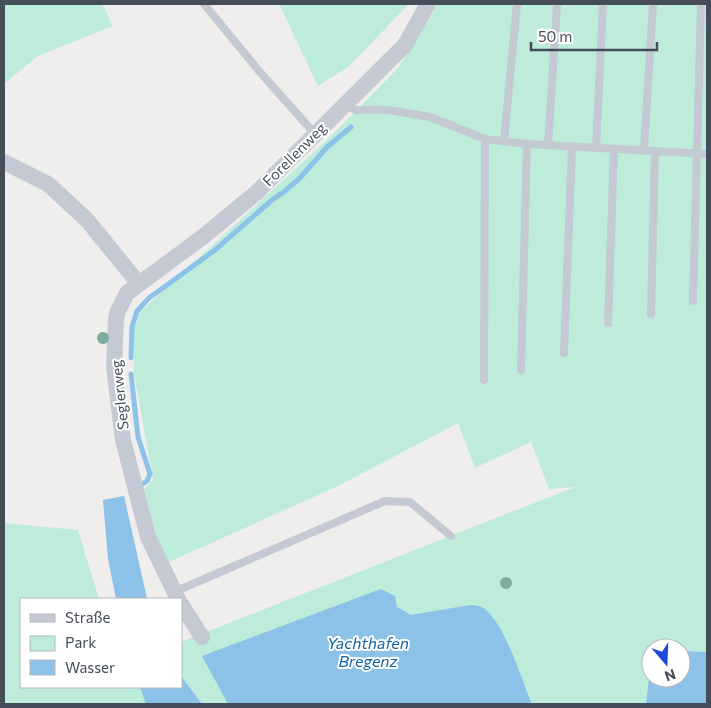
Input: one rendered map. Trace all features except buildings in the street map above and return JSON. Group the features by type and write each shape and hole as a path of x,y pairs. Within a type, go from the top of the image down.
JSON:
{"street":[{"name":"Forellenweg","path":"139,284 204,236 256,192 405,45 428,4"},
{"path":"4,162 48,184 87,220 139,284"},
{"name":"Seglerweg","path":"139,284 127,293 118,311 114,367 124,440 148,537 178,598"},
{"name":"Seglerweg","path":"182,604 202,637"}],"lane":[{"path":"204,4 259,71 314,133"},
{"path":"504,141 517,4"},
{"path":"548,145 557,4"},
{"path":"596,148 603,4"},
{"path":"644,150 652,4"},
{"path":"693,302 701,4"},
{"path":"345,105 356,110 389,110 430,117 485,139 527,144 707,154"},
{"path":"484,380 485,139"},
{"path":"521,370 527,144"},
{"path":"564,353 572,147"},
{"path":"608,323 614,149"},
{"path":"651,314 655,151"},
{"path":"178,598 385,501 410,502 451,536"}],"green space":[{"path":"4,4 102,4 113,26 38,56 4,84"},
{"path":"279,4 409,4 348,67 318,86"},
{"path":"437,4 707,4 707,704 4,704 4,523 78,530 99,598 20,598 20,688 182,688 182,642 575,487 549,489 531,442 475,468 458,423 338,486 169,562 158,546 141,493 153,479 134,373 134,329 140,312 329,138 398,68"}],"water":[{"path":"124,496 147,598 116,598 108,559 103,500"},
{"name":"Yachthafen Bregenz","path":"381,589 395,596 397,607 411,615 470,605 485,609 493,617 506,640 532,704 228,704 202,656"},
{"path":"691,651 707,653 707,704 646,704 648,688 691,688"},
{"path":"182,677 202,704 146,704 140,688 182,688"}],"waterway":[{"path":"131,358 132,327 137,311 149,298 215,250 285,191 300,178 327,147 351,127"},
{"path":"131,374 138,437 150,474 147,481 141,485"}]}
